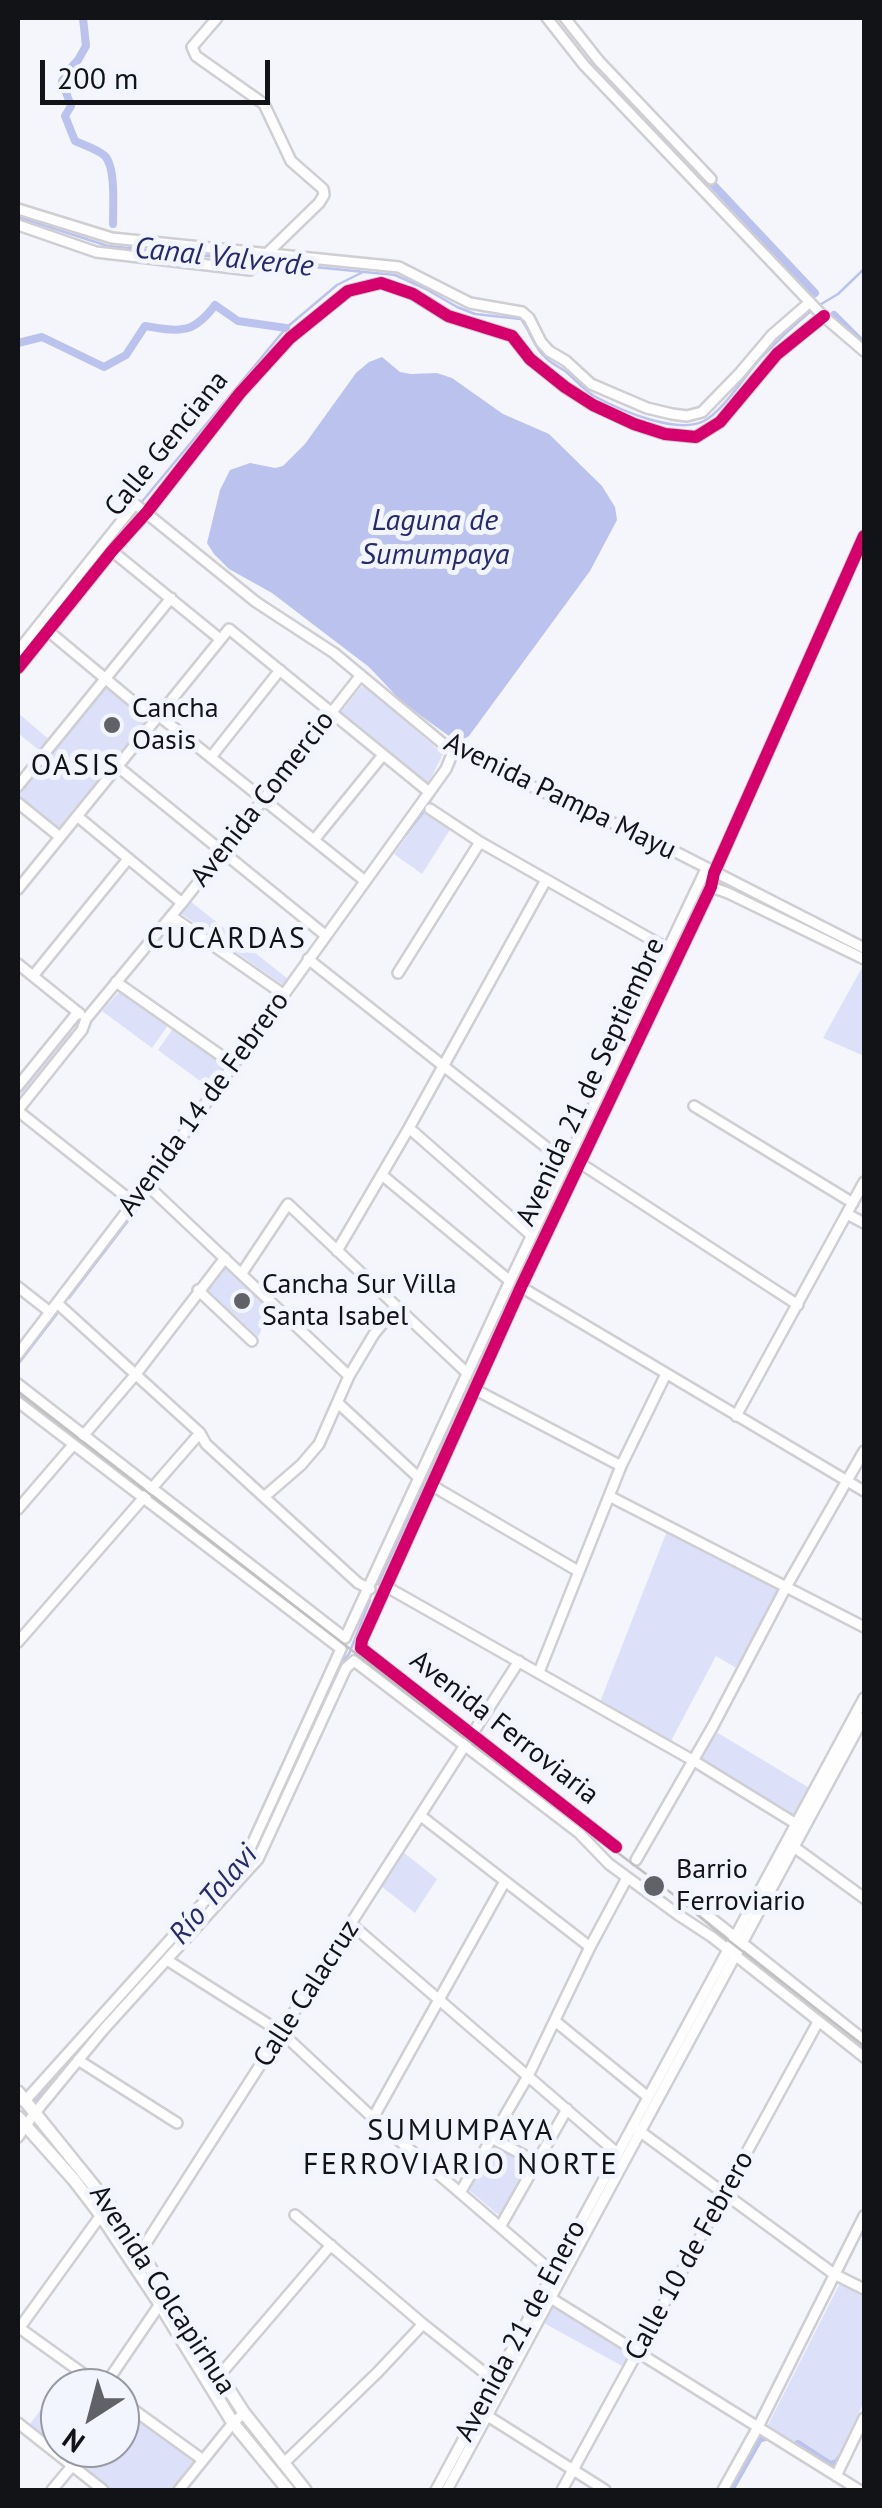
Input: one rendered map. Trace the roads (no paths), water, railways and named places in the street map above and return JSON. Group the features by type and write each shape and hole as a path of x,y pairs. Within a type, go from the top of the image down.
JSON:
{"main road":[{"name":"Avenida Colcapirhua","path":"21,2097 80,2167 233,2423 288,2490"},
{"name":"Avenida Colcapirhua","path":"20,2127 141,2251 244,2413 305,2490"}],"street":[{"path":"18,225 96,252 250,270 319,203 323,189 291,160 264,104 196,56 192,47 217,18"},
{"path":"547,18 584,65 816,309 864,351"},
{"path":"566,18 600,61 711,179"},
{"path":"18,209 112,238 262,259 399,267 470,303 514,309 529,318 541,342 591,384 647,408 687,416 711,405 772,334 816,309"},
{"name":"Calle Genciana","path":"18,651 290,338 348,291 381,283 413,294 448,316 512,336 530,358 592,406 665,434 696,437 720,422 816,309"},
{"name":"Calle Genciana","path":"18,668 141,509"},
{"name":"Avenida Pampa Mayu","path":"141,509 256,602 361,675 453,752 476,754 533,787 664,846 864,948"},
{"name":"Avenida 21 de Septiembre","path":"152,1489 345,1638 565,1162 668,949 710,872 864,536"},
{"path":"112,551 220,639"},
{"path":"18,786 170,598"},
{"path":"18,888 228,629 429,792"},
{"path":"48,630 105,679 211,757 365,881"},
{"path":"211,757 280,670"},
{"name":"Avenida Comercio","path":"18,1086 116,982 361,675"},
{"name":"Avenida 14 de Febrero","path":"18,1354 147,1186 282,994 311,961 325,935 446,770 453,752"},
{"path":"314,840 383,754"},
{"path":"117,766 325,935"},
{"path":"18,803 60,837"},
{"path":"430,809 480,842 668,949"},
{"path":"76,816 182,902"},
{"path":"398,973 480,842"},
{"path":"33,976 128,859"},
{"name":"Avenida 21 de Septiembre","path":"361,1648 383,1590 521,1287 711,887 710,872"},
{"path":"337,1251 546,880"},
{"path":"711,887 864,959"},
{"path":"171,916 282,994"},
{"path":"311,961 565,1162"},
{"path":"18,964 82,1016"},
{"path":"116,982 233,1064"},
{"name":"Avenida Comercio","path":"18,1111 82,1030 82,1016"},
{"path":"694,1106 850,1208 864,1223"},
{"path":"18,1111 134,1203"},
{"path":"409,1128 531,1235"},
{"path":"580,1163 798,1305"},
{"path":"382,1175 510,1280"},
{"path":"736,1416 864,1182"},
{"path":"147,1186 349,1376"},
{"path":"242,1273 288,1204 467,1373"},
{"path":"83,1436 225,1258"},
{"path":"18,1286 54,1308 136,1374 200,1433 206,1444 358,1582 383,1590 539,1672 800,1826"},
{"path":"521,1287 864,1491"},
{"path":"198,1290 252,1340"},
{"path":"264,1496 319,1444 349,1376 396,1307"},
{"path":"539,1672 608,1496 666,1374"},
{"path":"18,1384 152,1489"},
{"path":"474,1390 621,1466"},
{"path":"18,1402 341,1649 248,1853 21,2097"},
{"path":"338,1403 419,1478"},
{"path":"18,1642 200,1433"},
{"path":"18,1509 73,1445"},
{"path":"636,1860 864,1451"},
{"path":"431,1485 578,1571"},
{"path":"608,1496 864,1627"},
{"name":"Avenida Ferroviaria","path":"361,1648 616,1847"},
{"name":"Calle Calacruz","path":"141,2251 519,1661"},
{"name":"Avenida Ferroviaria","path":"167,1960 258,1859 346,1668 354,1662 579,1833 609,1864 864,2057"},
{"name":"Avenida 21 de Enero","path":"447,2490 556,2275 849,1736 864,1698"},
{"name":"Avenida 21 de Enero","path":"849,1736 864,1717"},
{"path":"421,1816 590,1947"},
{"path":"790,1844 864,1898"},
{"path":"461,2191 528,2076 628,1878"},
{"path":"373,2118 504,1882"},
{"path":"696,1906 864,2040"},
{"path":"352,1924 617,2153"},
{"name":"Avenida 21 de Enero","path":"436,2490 550,2297 556,2275 617,2153 636,2128 648,2096 731,1953"},
{"path":"20,2127 167,1960 282,2033 373,2118 556,2275"},
{"path":"555,2021 648,2096"},
{"name":"Calle 10 de Febrero","path":"562,2490 818,2022"},
{"path":"78,2060 177,2123"},
{"path":"500,2226 567,2109"},
{"path":"636,2128 834,2274 864,2290"},
{"path":"492,2138 538,2162"},
{"path":"75,2368 18,2328 105,2210"},
{"path":"295,2215 498,2384"},
{"path":"723,2490 864,2216"},
{"path":"220,2376 330,2245"},
{"path":"550,2297 859,2490"},
{"path":"117,2368 160,2304"},
{"path":"283,2464 422,2324"},
{"path":"178,2490 244,2413"},
{"path":"140,2414 203,2460"},
{"path":"486,2415 605,2490"},
{"path":"836,2476 864,2418"},
{"path":"18,2423 40,2441"},
{"path":"52,2490 70,2468"},
{"path":"75,2468 103,2490"}],"water":[{"name":"Laguna de Sumumpaya","path":"382,357 400,372 437,373 452,378 503,414 549,434 602,486 615,507 617,520 590,571 464,739 453,739 402,702 369,667 272,593 229,569 207,543 220,490 230,470 250,463 283,466 305,444 356,373"}],"waterway":[{"path":"83,18 86,46 62,81 71,106 65,116 75,141 98,151 109,162 113,224"},
{"path":"705,176 815,293"},
{"name":"Canal Valverde","path":"18,217 108,246 256,261"},
{"name":"Canal Valverde","path":"264,262 395,275 475,314 521,319 542,354 594,396 633,414 679,425 692,425 711,416 761,358 812,310"},
{"name":"Canal Valverde","path":"818,306 838,294 864,269"},
{"path":"140,504 286,328 337,285 361,273"},
{"path":"18,343 42,337 104,367 126,355 145,326 192,327 215,305 238,321 286,328"},
{"path":"834,315 864,345"},
{"path":"460,750 464,739"},
{"path":"382,866 422,814 457,758"},
{"name":"Río Tolavi","path":"717,884 864,954"},
{"name":"Río Tolavi","path":"378,1584 573,1159 707,885"},
{"path":"161,1177 211,1105"},
{"path":"69,1298 147,1196"},
{"path":"19,1363 60,1310"},
{"name":"Río Tolavi","path":"34,2102 254,1854 349,1654 370,1600"},
{"path":"730,2490 759,2439 769,2436 774,2440"},
{"path":"798,2444 830,2465 844,2455"}],"tram line":[{"path":"18,1392 674,1895 864,2046"}],"place":[{"name":"Cancha Oasis","path":"112,725"},
{"name":"Cancha Sur Villa Santa Isabel","path":"242,1301"},
{"name":"Barrio Ferroviario","path":"654,1886"}],"district":[{"name":"OASIS","path":"76,766"},
{"name":"CUCARDAS","path":"227,939"},
{"name":"SUMUMPAYA FERROVIARIO NORTE","path":"461,2148"}]}
